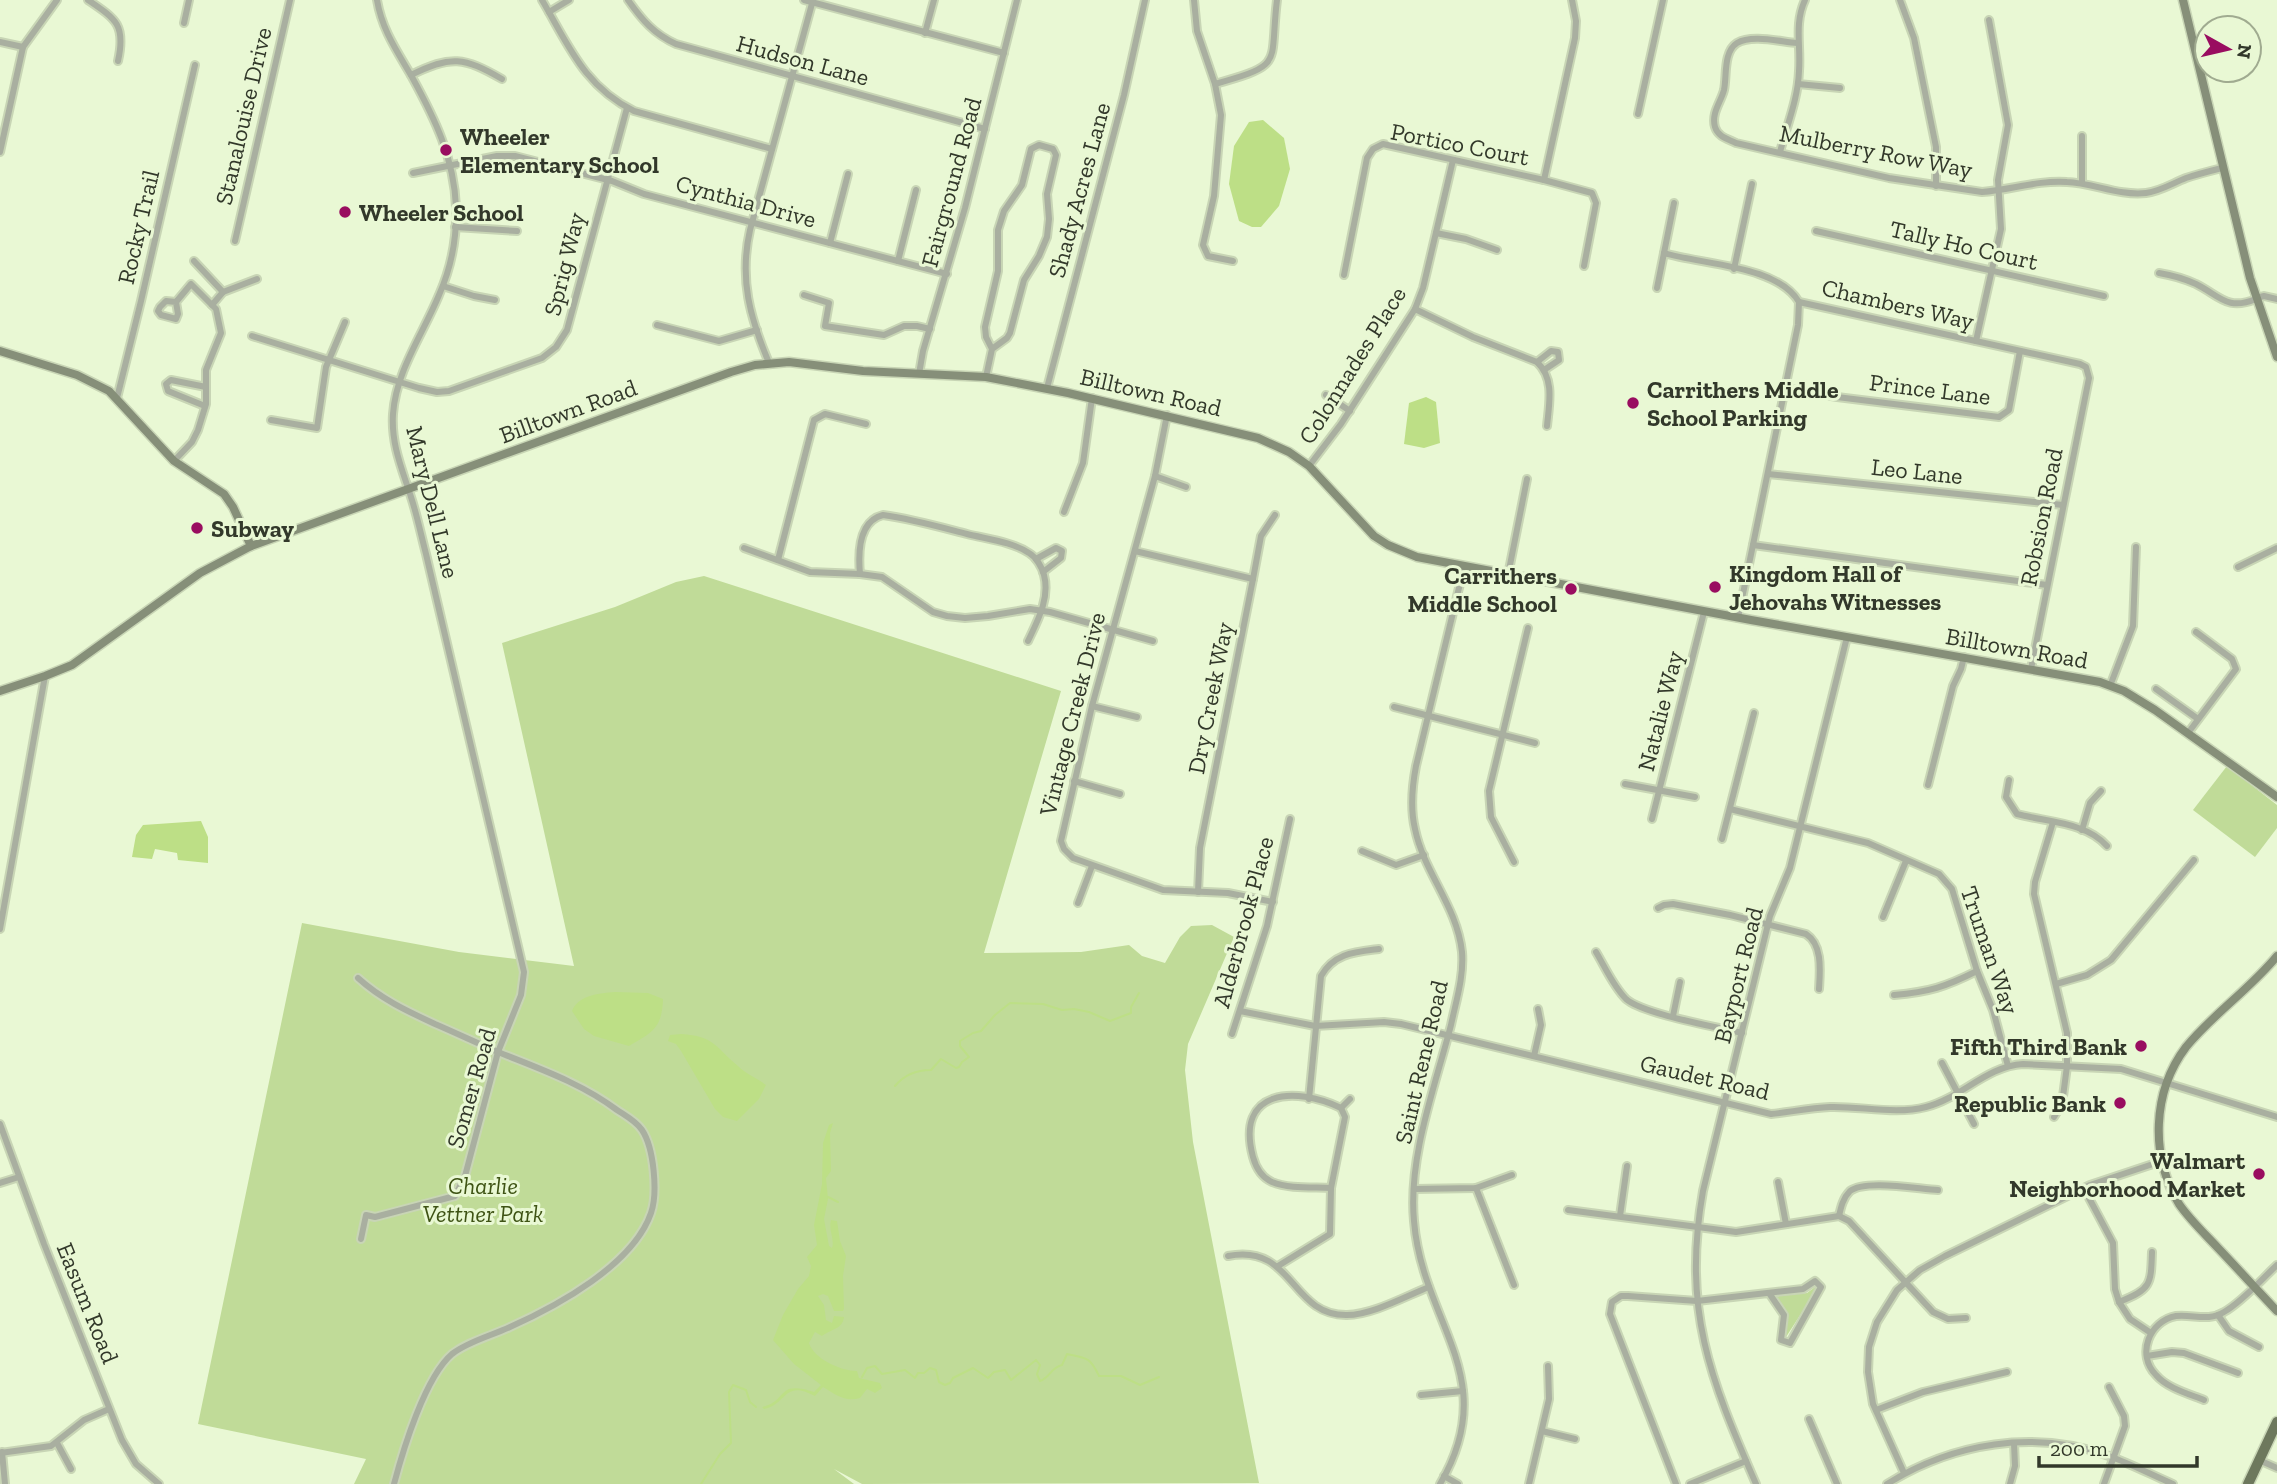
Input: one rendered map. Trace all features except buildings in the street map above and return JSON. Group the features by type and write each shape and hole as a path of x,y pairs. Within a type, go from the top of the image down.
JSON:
{"main road":[{"path":"2183,0 2222,169 2256,298 2277,357"},
{"path":"0,351 77,375 100,385 117,398 174,461 224,494 251,546"},
{"name":"Billtown Road","path":"0,691 45,676 82,659 200,573 251,546 731,372 769,363 789,362 863,371 986,377 1048,388 1258,438 1289,452 1309,466 1378,540 1417,557 1704,612 2031,669 2110,686 2135,697 2277,797"},
{"path":"2277,956 2186,1048 2166,1082 2159,1122 2162,1161 2172,1191 2188,1216 2277,1311"},
{"path":"2248,1484 2277,1422"}],"street":[{"path":"0,152 23,47 57,0"},
{"path":"88,0 110,15 118,25 121,40 118,61"},
{"path":"184,23 189,0"},
{"name":"Stanalouise Drive","path":"235,241 290,0"},
{"name":"Mary Dell Lane","path":"377,0 386,33 435,120 451,166 456,227 450,262 443,286 399,382 393,411 393,433 509,904 524,972 523,990"},
{"path":"542,0 595,86 626,108 772,149"},
{"path":"549,12 569,0"},
{"name":"Hudson Lane","path":"628,0 644,22 666,39 686,48 985,129"},
{"path":"804,0 1004,53"},
{"path":"925,33 934,0"},
{"name":"Fairground Road","path":"919,374 1017,0"},
{"name":"Shady Acres Lane","path":"1048,388 1124,95 1145,0"},
{"path":"1194,0 1197,31 1215,84 1221,115 1214,196 1203,245 1209,256 1233,261"},
{"path":"1215,84 1258,71 1267,64 1274,53 1277,0"},
{"path":"1544,180 1575,38 1576,21 1572,0"},
{"path":"1638,114 1663,0"},
{"path":"1780,152 1798,84 1798,24 1805,0"},
{"path":"1900,0 1914,38 1936,148 1936,186"},
{"path":"769,363 757,330 744,275 746,247 812,1"},
{"path":"1976,341 2001,229 1998,180 2008,125 1989,20"},
{"name":"Mulberry Row Way","path":"1797,43 1753,40 1740,41 1734,45 1729,54 1724,91 1714,116 1714,126 1722,136 1736,143 1880,177 1982,192 2042,181 2082,183 2127,193 2146,193 2166,188 2194,175 2222,169"},
{"path":"0,42 23,47"},
{"path":"411,75 442,61 456,60 472,64 502,79"},
{"name":"Rocky Trail","path":"117,398 195,65"},
{"path":"1798,84 1840,88"},
{"name":"Sprig Way","path":"399,382 431,391 449,391 542,358 556,348 568,330 626,108"},
{"path":"2082,136 2082,183"},
{"name":"Portico Court","path":"1344,275 1367,158 1373,149 1389,144 1589,191 1597,202 1584,266"},
{"path":"986,377 992,349 985,327 998,271 998,230 1004,211 1022,185 1031,149 1039,145 1053,149 1056,155 1047,194 1049,219 1046,237 1024,280 1010,332 1007,338 992,349"},
{"name":"Cynthia Drive","path":"413,173 497,156 515,156 606,180 644,194 947,274"},
{"name":"Colonnades Place","path":"1309,466 1350,411 1415,309 1423,288 1453,160"},
{"path":"830,243 848,174"},
{"path":"1734,269 1752,184"},
{"path":"898,261 916,190"},
{"path":"1657,288 1674,203"},
{"path":"456,227 517,230"},
{"name":"Tally Ho Court","path":"1816,232 2104,296"},
{"path":"1436,233 1466,239 1497,250"},
{"name":"Chambers Way","path":"1664,253 1776,281 1799,302 2080,364 2089,372"},
{"path":"194,261 223,292"},
{"path":"176,302 204,271"},
{"path":"2159,273 2195,284 2225,303 2246,303 2264,296 2277,299"},
{"path":"212,305 223,292 257,279"},
{"path":"174,461 192,442 198,430 205,406 206,370 221,333 220,318 212,305 191,284"},
{"path":"443,286 495,300"},
{"path":"804,295 829,303 825,326 884,335 904,326 930,329"},
{"path":"1738,618 1798,325 1799,302"},
{"path":"1415,309 1465,334 1537,362 1544,370 1549,390 1547,426"},
{"path":"271,420 317,428 328,360 345,322"},
{"path":"657,325 719,341 757,330"},
{"path":"252,336 399,382"},
{"path":"1537,362 1551,351 1558,352 1559,360 1544,370"},
{"name":"Prince Lane","path":"1785,388 1999,417 2009,410 2021,351"},
{"name":"Robsion Road","path":"2031,669 2089,372"},
{"path":"205,406 168,391 166,384 171,380 206,387"},
{"path":"1326,395 1350,411"},
{"path":"1064,512 1083,463 1092,398"},
{"path":"778,560 814,420 825,414 866,424"},
{"name":"Vintage Creek Drive","path":"1167,415 1155,476 1092,706 1061,837 1062,845 1073,858 1161,889 1228,893 1273,902"},
{"name":"Leo Lane","path":"1768,474 2063,505"},
{"path":"1155,476 1186,487"},
{"path":"1508,575 1527,479"},
{"path":"860,574 863,531 872,519 883,514 1025,550 1036,559 1043,572 1046,593 1042,611 1028,641"},
{"name":"Dry Creek Way","path":"1198,892 1200,848 1252,579 1261,536 1275,515"},
{"path":"1754,545 2048,585"},
{"path":"2110,686 2133,626 2136,547"},
{"path":"744,548 810,572 882,577 933,612 947,616 965,618 1030,609 1153,641"},
{"path":"1036,559 1056,548 1062,551 1062,558 1043,572"},
{"path":"2238,567 2277,548"},
{"path":"1135,551 1252,579"},
{"name":"Saint Rene Road","path":"1440,1484 1453,1460 1462,1431 1463,1391 1458,1359 1420,1259 1415,1233 1414,1189 1419,1150 1460,988 1462,954 1452,912 1415,831 1412,799 1416,766 1464,567"},
{"name":"Natalie Way","path":"1652,819 1704,612"},
{"path":"1514,862 1494,826 1488,801 1528,628"},
{"path":"2188,733 2233,675 2236,667 2232,659 2196,632"},
{"name":"Bayport Road","path":"1756,1484 1711,1372 1703,1344 1697,1301 1697,1226 1703,1191 1769,924 1790,868 1847,637"},
{"path":"1928,785 1953,686 1964,657"},
{"path":"0,929 45,676"},
{"path":"2156,689 2197,719"},
{"path":"1092,706 1137,716"},
{"path":"1394,707 1535,743"},
{"path":"1722,839 1754,713"},
{"path":"1074,780 1120,794"},
{"path":"2009,780 2006,797 2017,814 2082,830 2094,835 2106,846"},
{"path":"1625,784 1695,797"},
{"path":"2082,830 2090,803 2101,791"},
{"name":"Truman Way","path":"1730,809 1868,843 1938,874 1952,889 1977,971 1993,1010 2008,1066"},
{"name":"Alderbrook Place","path":"1232,1034 1273,902 1290,819"},
{"path":"2053,822 2034,894 2035,908 2066,1025 2067,1066 2062,1104 2054,1117"},
{"path":"1362,851 1392,865 1424,855"},
{"path":"2056,984 2087,975 2111,960 2194,860"},
{"path":"1883,916 1906,861"},
{"path":"1078,904 1092,866"},
{"path":"1658,908 1673,904 1806,934 1814,940 1818,948 1819,989"},
{"path":"1309,1099 1319,981 1329,965 1346,954 1380,949"},
{"path":"1596,952 1618,990 1640,1008 1742,1033"},
{"path":"1894,995 1942,988 1977,971"},
{"path":"358,978 377,995 403,1009 581,1087 635,1122 642,1130 652,1163 652,1212 635,1240 605,1270 539,1313 452,1354 435,1376 417,1415 402,1453 394,1484"},
{"path":"1673,1016 1680,982"},
{"name":"Somer Road","path":"361,1239 366,1215 374,1217 455,1196 465,1176 498,1052 523,990"},
{"path":"1534,1056 1541,1025 1538,1009"},
{"name":"Gaudet Road","path":"1240,1011 1315,1026 1392,1023 1771,1114 1830,1107 1908,1110 1927,1107 2008,1066 2067,1066 2121,1069 2277,1117"},
{"path":"1942,1063 1974,1124"},
{"path":"1331,1188 1286,1185 1270,1181 1258,1170 1251,1148 1249,1127 1254,1114 1261,1106 1270,1099 1284,1095 1341,1108"},
{"path":"1341,1108 1350,1099"},
{"path":"1278,1266 1320,1238 1329,1235 1331,1188 1345,1117 1341,1108"},
{"name":"Easum Road","path":"0,1124 129,1455 159,1484"},
{"path":"1905,1473 1871,1397 1868,1372 1870,1348 1883,1311 1905,1282 1945,1256 2090,1185 2162,1161"},
{"path":"1620,1216 1627,1166"},
{"path":"1414,1189 1476,1188 1512,1175"},
{"path":"0,1184 19,1177"},
{"path":"1779,1182 1786,1224"},
{"path":"1839,1216 1845,1198 1857,1187 1938,1190"},
{"path":"1476,1188 1514,1285"},
{"path":"2089,1198 2113,1243 2115,1289 2119,1302 2130,1319 2151,1333"},
{"path":"1568,1210 1736,1232 1839,1216 1849,1221 1937,1315 1948,1319 1966,1318"},
{"path":"2119,1302 2148,1287 2152,1252"},
{"path":"1228,1256 1255,1255 1278,1266 1315,1307 1338,1314 1366,1312 1429,1287"},
{"path":"2204,1400 2157,1377 2147,1356 2151,1333 2161,1322 2176,1316 2202,1318 2228,1310 2277,1265"},
{"path":"1676,1484 1616,1332 1610,1307 1613,1300 1628,1296 1697,1301 1803,1289 1815,1281 1821,1287 1790,1343 1781,1340 1784,1315 1769,1293"},
{"path":"2218,1315 2229,1331 2259,1347"},
{"path":"2147,1356 2184,1353 2238,1373"},
{"path":"1529,1484 1549,1399 1548,1366"},
{"path":"1876,1410 1923,1392 2007,1372"},
{"path":"2104,1484 2124,1435 2125,1423 2109,1387"},
{"path":"1421,1395 1463,1391"},
{"path":"5,1484 1,1452 51,1446 84,1420 109,1409"},
{"path":"1809,1419 1837,1484"},
{"path":"1542,1431 1576,1439"},
{"path":"57,1443 71,1469"},
{"path":"2010,1484 2015,1466 2014,1443"},
{"path":"1887,1484 1905,1473 1956,1452 1988,1445 2049,1443 2072,1446 2115,1458 2173,1484"},
{"path":"2259,1460 2277,1468"},
{"path":"1690,1484 1746,1461"},
{"path":"1444,1476 1458,1484"}],"green space":[{"name":"Charlie Vettner Park","path":"704,576 1061,691 984,953 1081,952 1129,945 1142,956 1165,963 1180,937 1191,926 1212,925 1234,937 1188,1044 1185,1070 1193,1142 1259,1483 862,1484 834,1469 854,1484 354,1484 366,1459 198,1424 302,923 459,952 574,966 502,643 615,607 676,582"},
{"path":"2227,766 2277,805 2277,828 2255,857 2193,810"},
{"path":"1815,1287 1817,1289 1786,1337 1787,1312 1775,1296 1807,1293"}],"shaded area":[{"path":"1263,120 1284,138 1290,169 1279,206 1261,227 1252,227 1239,221 1229,184 1234,146 1249,122"},
{"path":"1426,397 1436,402 1440,443 1424,448 1404,444 1409,403"},
{"path":"201,821 208,837 208,863 178,860 177,853 155,849 152,859 132,857 136,835 143,825"},
{"path":"615,992 648,993 663,999 661,1017 655,1028 629,1046 594,1036 584,1029 572,1011 584,998"},
{"path":"681,1034 708,1040 741,1069 766,1085 759,1099 737,1121 723,1117 715,1109 681,1051 676,1044 668,1041 670,1035"},
{"path":"833,1123 830,1133 831,1171 826,1178 828,1199 824,1219 829,1246 832,1248 830,1224 831,1220 837,1221 846,1256 843,1311 834,1311 828,1296 818,1296 824,1305 826,1320 832,1323 834,1316 844,1317 839,1326 822,1336 815,1332 809,1343 822,1359 857,1371 859,1378 880,1383 882,1388 875,1393 867,1389 860,1398 855,1399 841,1397 823,1387 815,1396 805,1391 791,1391 764,1409 762,1407 788,1390 793,1388 814,1392 821,1385 794,1364 773,1340 783,1315 809,1276 811,1266 807,1257 817,1245 814,1225 822,1184 823,1143 829,1125"}],"waterway":[{"path":"895,1086 911,1074 931,1070 941,1059 956,1068 959,1067 969,1057 960,1046 960,1041 981,1031 1010,1003 1043,1004 1062,1010 1074,1009 1110,1021 1131,1013 1131,1007 1139,993"},
{"path":"828,1197 838,1202"},
{"path":"862,1377 867,1368 875,1366 882,1374 905,1370 915,1378 918,1373 924,1373 930,1368 936,1370 939,1382 945,1385 973,1368 988,1378 994,1372 1005,1370 1011,1380 1036,1360 1040,1365 1037,1374 1040,1381 1062,1365 1067,1354 1087,1359 1099,1376 1121,1376 1140,1385 1159,1377"},
{"path":"701,1484 720,1454 731,1443 729,1392 733,1385 746,1390 750,1402 756,1407"}],"place":[{"name":"Wheeler Elementary School","path":"446,150"},
{"name":"Wheeler School","path":"345,212"},
{"name":"Carrithers Middle School Parking","path":"1633,403"},
{"name":"Subway","path":"197,528"},
{"name":"Kingdom Hall of Jehovahs Witnesses","path":"1715,587"},
{"name":"Carrithers Middle School","path":"1571,589"},
{"name":"Fifth Third Bank","path":"2141,1046"},
{"name":"Republic Bank","path":"2120,1103"},
{"name":"Walmart Neighborhood Market","path":"2259,1174"}]}
